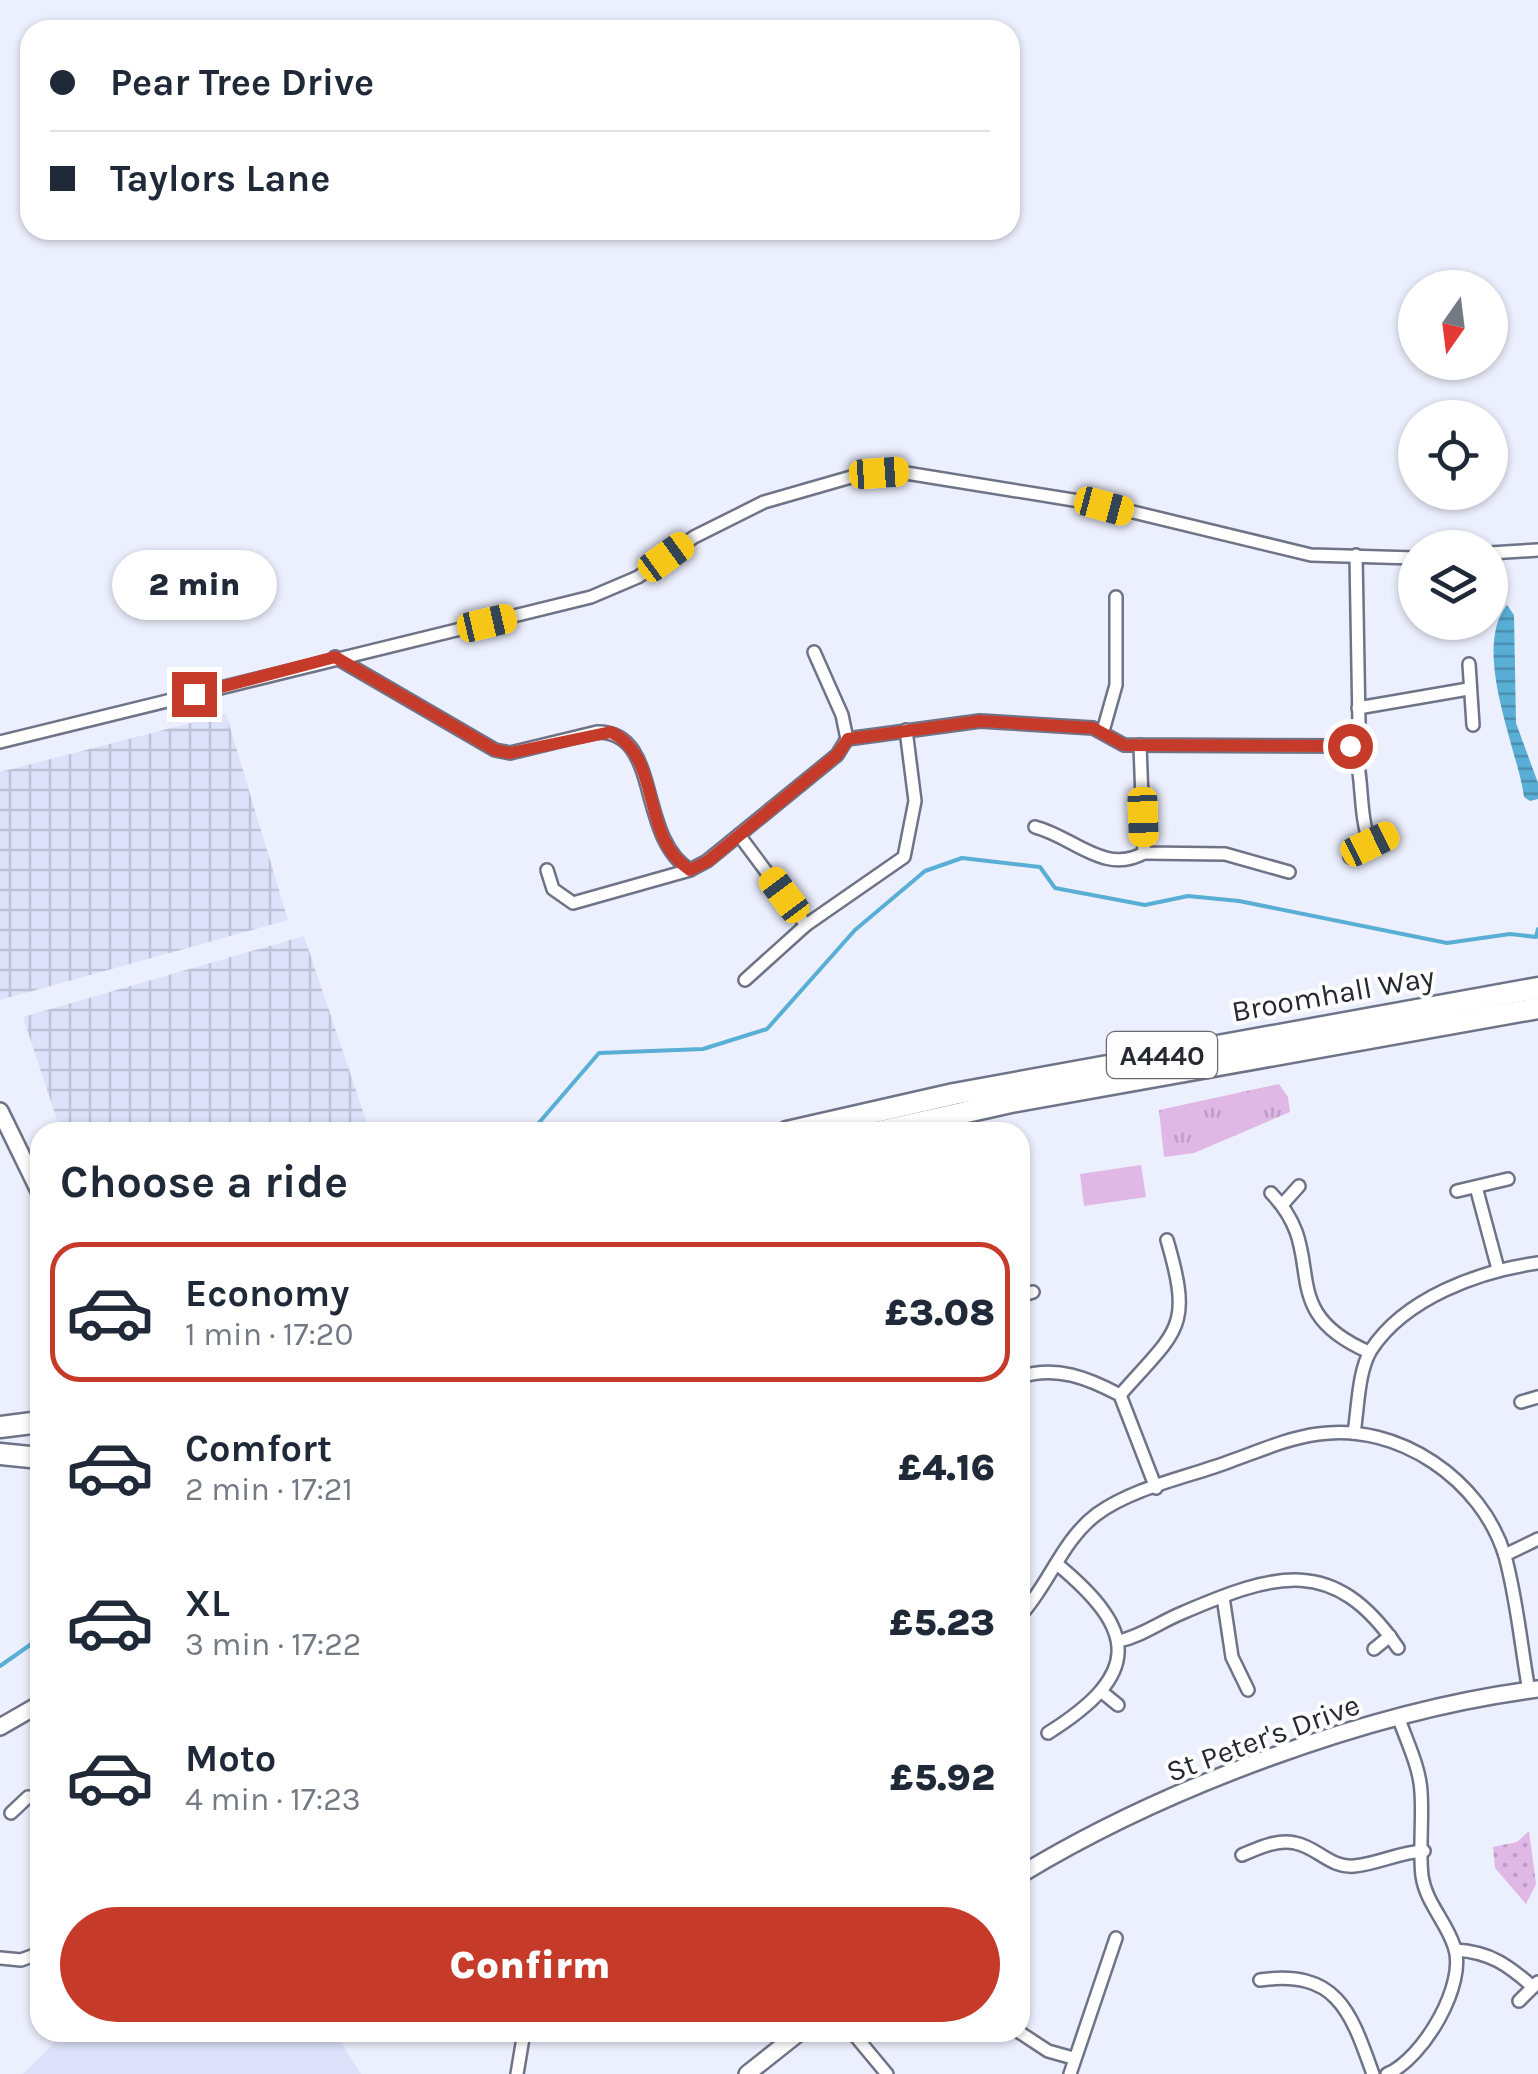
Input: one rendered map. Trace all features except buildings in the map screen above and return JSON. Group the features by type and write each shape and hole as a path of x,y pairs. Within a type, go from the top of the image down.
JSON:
{"highway":[{"name":"Broomhall Way","path":"831,1122 954,1094 1538,988"},
{"name":"Broomhall Way","path":"922,1122 1011,1102 1538,1008"},
{"path":"0,1427 30,1423"},
{"path":"0,1454 30,1457"}],"street":[{"path":"0,742 591,597 638,577 726,518 858,475 920,473 1104,506 1311,556 1398,557"},
{"path":"1508,552 1538,550"},
{"path":"1356,555 1359,724 1353,743 1360,767 1363,826 1370,844"},
{"path":"1103,731 1116,685 1116,597"},
{"path":"814,652 842,715 848,739"},
{"path":"335,657 495,750 510,753 597,732 611,732 626,739 637,752 660,838 668,853 690,870"},
{"path":"1469,664 1473,725"},
{"path":"1358,708 1468,689"},
{"path":"548,870 554,889 573,903 690,870 837,755 848,739 980,721 1103,731 1124,745 1246,749 1346,747 1353,743"},
{"path":"745,980 806,925 904,857 915,801 906,730"},
{"path":"1140,745 1144,853"},
{"path":"1035,828 1052,832 1100,859 1116,862 1144,853 1225,854 1289,872"},
{"path":"739,835 806,925"},
{"path":"1350,857 1388,836"},
{"path":"0,1110 30,1172"},
{"path":"1457,1190 1508,1179"},
{"path":"1282,1204 1299,1186"},
{"path":"1476,1187 1498,1270"},
{"path":"1271,1193 1298,1230 1316,1314 1324,1328 1369,1352"},
{"path":"1120,1395 1160,1349 1182,1312 1182,1289 1167,1240"},
{"path":"1354,1433 1369,1352 1419,1306 1498,1270 1538,1264"},
{"path":"1030,1376 1055,1372 1088,1378 1120,1395 1156,1488"},
{"path":"1521,1402 1538,1397"},
{"path":"1030,1602 1070,1541 1097,1514 1156,1488 1282,1443 1318,1434 1354,1433 1416,1452 1470,1491 1505,1556 1533,1690"},
{"path":"1505,1556 1538,1539"},
{"path":"1048,1733 1102,1692 1118,1641 1110,1614 1056,1564"},
{"path":"1118,1641 1273,1580 1308,1580 1345,1592 1373,1611 1398,1648"},
{"path":"1223,1597 1232,1656 1248,1690"},
{"path":"1374,1649 1390,1636"},
{"name":"St Peter's Drive","path":"1030,1870 1088,1837 1221,1777 1399,1719 1533,1690"},
{"path":"1102,1692 1118,1705"},
{"path":"0,1726 30,1710"},
{"path":"1387,2074 1414,2056 1432,2034 1449,1994 1456,1950 1428,1898 1422,1872 1420,1782 1399,1719"},
{"path":"11,1813 30,1798"},
{"path":"1242,1855 1275,1842 1298,1843 1335,1864 1356,1866 1396,1852 1424,1851"},
{"path":"1070,2074 1072,2058 1103,1987 1116,1938"},
{"path":"1456,1950 1482,1952 1535,1985 1519,2002"},
{"path":"0,1958 30,1957"},
{"path":"1260,1980 1300,1981 1335,1996 1352,2015 1372,2074"},
{"path":"1030,2039 1072,2058"},
{"path":"517,2074 522,2042"},
{"path":"747,2074 787,2042"},
{"path":"860,2042 886,2074"}],"shaded area":[{"path":"226,714 288,920 0,1000 0,772"},
{"path":"304,936 367,1122 58,1122 23,1017"},
{"path":"55,2042 341,2042 361,2074 23,2074"}],"green space":[{"path":"1279,1084 1288,1097 1290,1112 1194,1153 1164,1157 1159,1110"},
{"path":"1141,1165 1146,1197 1084,1206 1080,1174"},
{"path":"1529,1831 1536,1884 1526,1904 1495,1868 1493,1847 1517,1842"}],"water":[{"path":"1508,606 1514,615 1516,723 1538,783 1538,799 1530,801 1524,797 1500,700 1495,640 1508,640"}],"waterway":[{"path":"540,1122 599,1053 703,1049 767,1029 855,930 925,871 962,858 1040,867 1055,888 1145,905 1188,896 1239,901 1447,943 1510,934 1536,937 1538,929"},
{"path":"0,1666 30,1645"}],"route":[{"path":"194,694 335,657 495,750 510,753 611,732 626,739 637,752 660,838 668,853 690,870 708,861 837,755 848,739 942,723 980,721 1093,728 1124,745 1196,744 1246,749 1350,746"}]}
